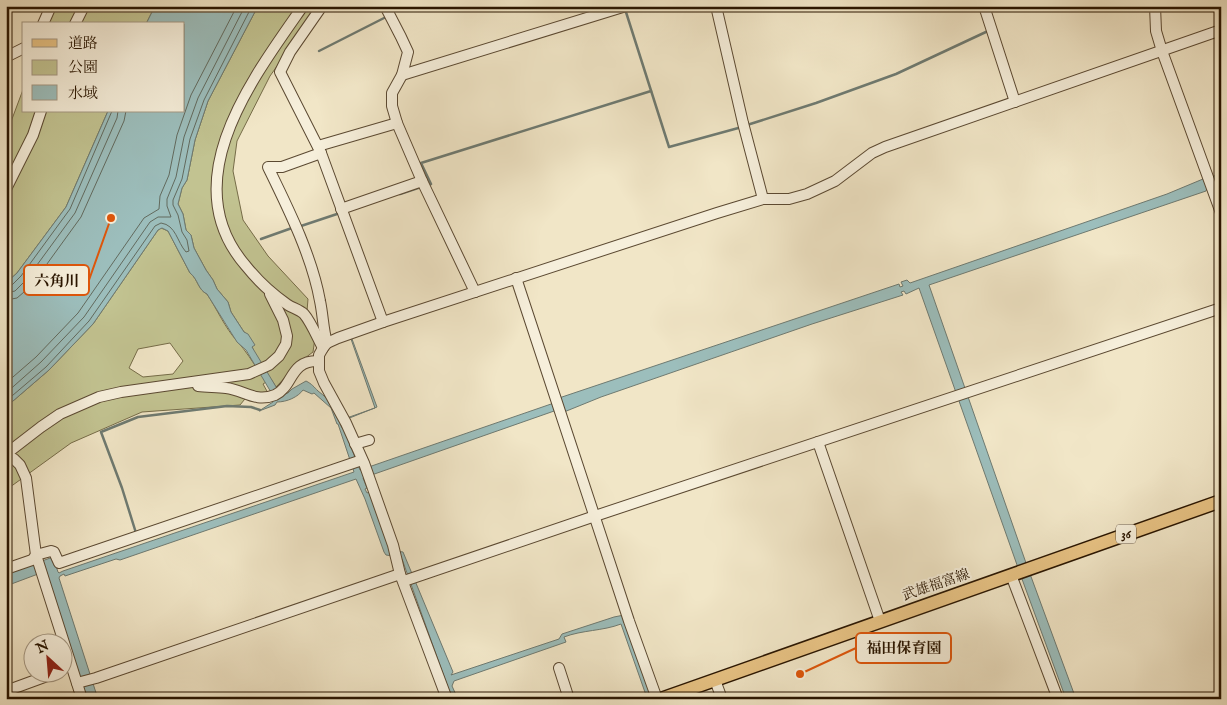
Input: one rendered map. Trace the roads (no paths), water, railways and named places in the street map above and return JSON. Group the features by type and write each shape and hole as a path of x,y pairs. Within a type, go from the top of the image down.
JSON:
{"main road":[{"name":"武雄福富線","path":"662,699 1221,501"}],"street":[{"path":"45,22 51,6"},
{"path":"76,22 84,6"},
{"path":"57,632 39,563 26,478 20,465 6,454 41,426 60,414 100,397 121,392 249,374 269,365 279,356 286,344 287,336 283,320 274,300 245,265 224,231 215,195 222,148 234,118 249,88 303,6"},
{"path":"322,6 290,52 280,72 319,149 383,322"},
{"path":"716,6 763,199"},
{"path":"984,6 1015,102"},
{"path":"1155,6 1156,31 1162,51 1221,213"},
{"path":"405,74 624,7"},
{"path":"388,11 402,36 408,52 405,74 392,93 392,106 397,123 475,292"},
{"path":"447,699 407,578 395,554 363,462 345,420 324,383 319,370 319,355 325,346 383,322 763,199 790,199 808,194 834,181 872,153 1221,30"},
{"path":"6,57 22,49"},
{"path":"6,189 29,143 41,112"},
{"path":"325,346 320,300 307,255 268,167 282,167 319,149 397,123"},
{"path":"342,211 424,185"},
{"path":"516,278 657,699"},
{"path":"265,287 289,306 304,314 325,346"},
{"path":"78,683 407,578 1221,308"},
{"path":"180,385 228,388 258,398 276,394 298,367 310,361 319,361"},
{"path":"355,444 370,440"},
{"path":"818,442 880,621"},
{"path":"39,563 51,551 54,552 59,563 348,465 363,462"},
{"path":"6,569 32,560 39,563"},
{"path":"1014,574 1058,699"},
{"path":"558,668 569,699"},
{"path":"72,675 78,683 82,699"},
{"path":"715,680 722,699"},
{"path":"6,691 31,682"}],"water":[{"path":"155,6 258,6 208,101 195,140 187,180 182,188 178,204 183,214 186,230 191,235 194,248 206,270 217,289 228,302 231,312 244,332 248,334 255,345 252,347 281,395 288,393 306,381 329,401 341,420 371,409 342,421 340,424 343,427 360,470 554,403 559,398 899,284 900,287 903,286 901,282 907,280 910,283 1167,194 1203,179 1205,181 1221,173 1221,186 1218,187 1216,185 1207,188 1206,191 929,285 1026,563 1076,699 1066,699 919,288 906,294 904,291 901,292 903,295 812,324 601,397 564,412 557,410 363,478 367,488 365,489 367,493 369,492 390,550 403,552 453,672 451,675 559,639 562,634 624,615 653,696 647,698 621,624 564,637 566,642 454,681 452,686 457,697 452,699 402,559 386,555 384,552 356,479 120,560 116,559 60,576 59,578 98,699 87,699 72,661 72,632 61,632 38,574 6,586 6,574 53,557 59,573 354,472 331,408 314,393 303,390 292,399 277,402 275,405 259,411 275,399 246,350 237,342 207,294 190,273 168,231 162,228 158,230 93,324 49,370 6,407 6,283 17,273 66,207 108,112 185,112 185,22 147,22"},
{"path":"351,339 377,407 375,408"}],"waterway":[{"path":"625,9 669,147 742,127"},
{"path":"319,51 386,17"},
{"path":"747,125 816,103 896,74 988,31"},
{"path":"426,186 431,184 421,163 651,91"},
{"path":"400,194 421,187"},
{"path":"298,227 340,213"},
{"path":"261,239 292,228"},
{"path":"136,533 122,488 101,432 138,417 227,406 251,407 260,410"}],"place":[{"name":"六角川","path":"111,218"},
{"name":"福田保育園","path":"800,674"}]}
